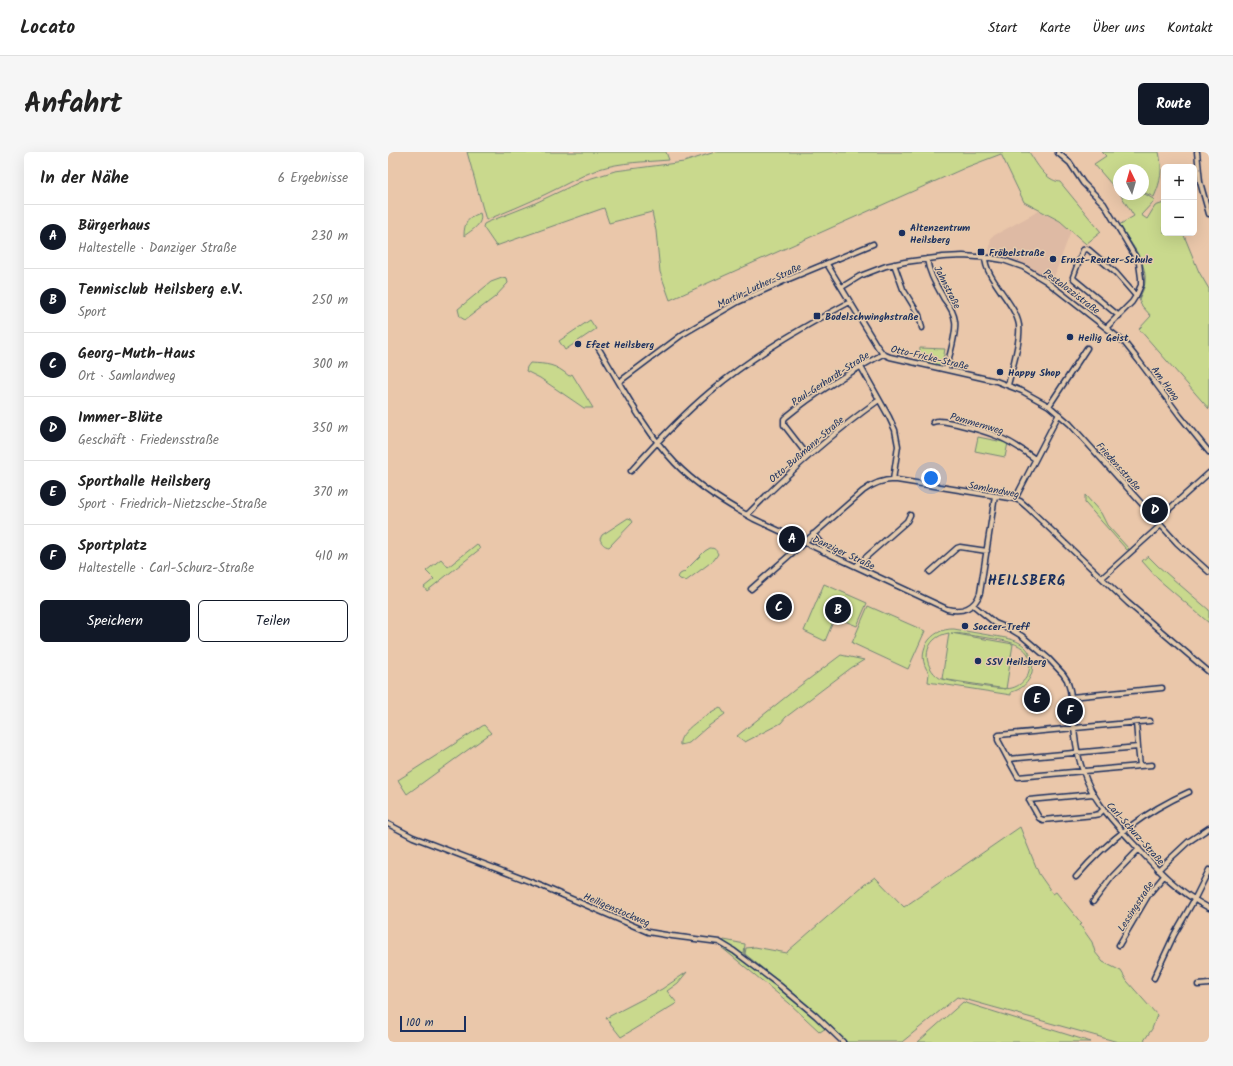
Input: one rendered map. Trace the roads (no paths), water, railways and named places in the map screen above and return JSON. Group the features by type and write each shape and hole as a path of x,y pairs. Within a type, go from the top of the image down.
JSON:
{"street":[{"path":"1197,152 1200,182 1209,214"},
{"path":"1058,153 1070,162 1086,186 1104,204 1138,260 1141,271 1141,286 1136,296 1106,328"},
{"name":"Martin-Luther-Straße","path":"619,382 677,339 723,310 767,288 873,244"},
{"path":"1118,316 1074,279 1083,250 1089,250 1113,270 1136,296"},
{"name":"Pestalozzistraße","path":"842,287 869,272 894,264 963,256 985,257 1009,262 1036,274 1106,328"},
{"path":"985,257 986,267 1015,312 1019,324 1018,340 1008,385"},
{"name":"Jahnstraße","path":"927,259 932,278 950,307 955,321 955,331 946,370"},
{"name":"Otto-Fricke-Straße","path":"827,264 883,354 890,358 980,377 1008,385 1027,393 1049,406"},
{"path":"894,264 903,289 919,315 922,328"},
{"path":"631,471 657,442 702,399 741,368 794,333 850,302"},
{"name":"Am Hang","path":"1106,328 1131,350 1209,452"},
{"path":"1049,406 1087,348"},
{"name":"Danziger Straße","path":"599,349 657,442 676,464 694,480 724,502 824,552 946,608 962,610 973,605"},
{"name":"Paul-Gerhardt-Straße","path":"808,456 785,428 784,419 812,397 883,354"},
{"path":"861,367 892,423 898,443 893,480"},
{"name":"Otto-Bußmann-Straße","path":"748,515 808,456 856,417 880,400"},
{"name":"Friedensstraße","path":"1049,406 1070,424 1182,548 1209,572"},
{"path":"1015,499 1059,414"},
{"name":"Pommernweg","path":"933,422 937,420 979,429 1017,445 1035,459"},
{"path":"1157,520 1209,473"},
{"name":"Samlandweg","path":"751,589 863,491 878,482 893,480 1015,499 1028,507 1129,603 1209,672"},
{"path":"973,605 978,599 980,593 995,496"},
{"path":"856,566 907,521 910,515"},
{"path":"1102,578 1161,525"},
{"path":"813,534 825,548 824,552"},
{"path":"930,572 957,548 960,547 986,551"},
{"name":"Carl-Schurz-Straße","path":"973,605 1000,626 1017,632 1043,654 1063,674 1071,697 1078,751 1083,771 1093,794 1103,810 1164,876 1194,900 1209,908"},
{"path":"1071,697 1162,688"},
{"path":"1150,721 999,735 997,738 1018,777 1152,765"},
{"path":"1136,722 1140,766"},
{"path":"1008,758 1138,746"},
{"path":"1076,876 1098,853 1123,832 1151,812 1189,792"},
{"path":"1093,794 1029,800 1039,818 1043,820 1094,815 1099,814 1103,810"},
{"name":"Heiligenstockweg","path":"388,824 413,837 544,887 648,932 719,942 734,951 779,985 816,1016 843,1042"},
{"path":"1158,870 1188,842 1209,828"},
{"path":"1093,902 1112,877 1139,849"},
{"path":"1154,978 1174,935 1209,870"},
{"name":"Lessingstraße","path":"1120,945 1149,894 1164,876"},
{"path":"1198,985 1209,984"}],"place":[{"name":"Altenzentrum Heilsberg","path":"902,233"},
{"name":"Fröbelstraße","path":"981,252"},
{"name":"Ernst-Reuter-Schule","path":"1053,259"},
{"name":"Bodelschwinghstraße","path":"817,316"},
{"name":"Heilig Geist","path":"1070,337"},
{"name":"Efzet Heilsberg","path":"578,344"},
{"name":"Happy Shop","path":"1000,372"},
{"name":"Immer-Blüte","path":"1155,510"},
{"name":"Bürgerhaus","path":"792,539"},
{"name":"Georg-Muth-Haus","path":"779,607"},
{"name":"Tennisclub Heilsberg e.V.","path":"838,610"},
{"name":"Soccer-Treff","path":"965,626"},
{"name":"SSV Heilsberg","path":"978,661"},
{"name":"Sporthalle Heilsberg","path":"1037,699"},
{"name":"Sportplatz","path":"1070,711"}],"district":[{"name":"HEILSBERG","path":"1027,580"}]}
